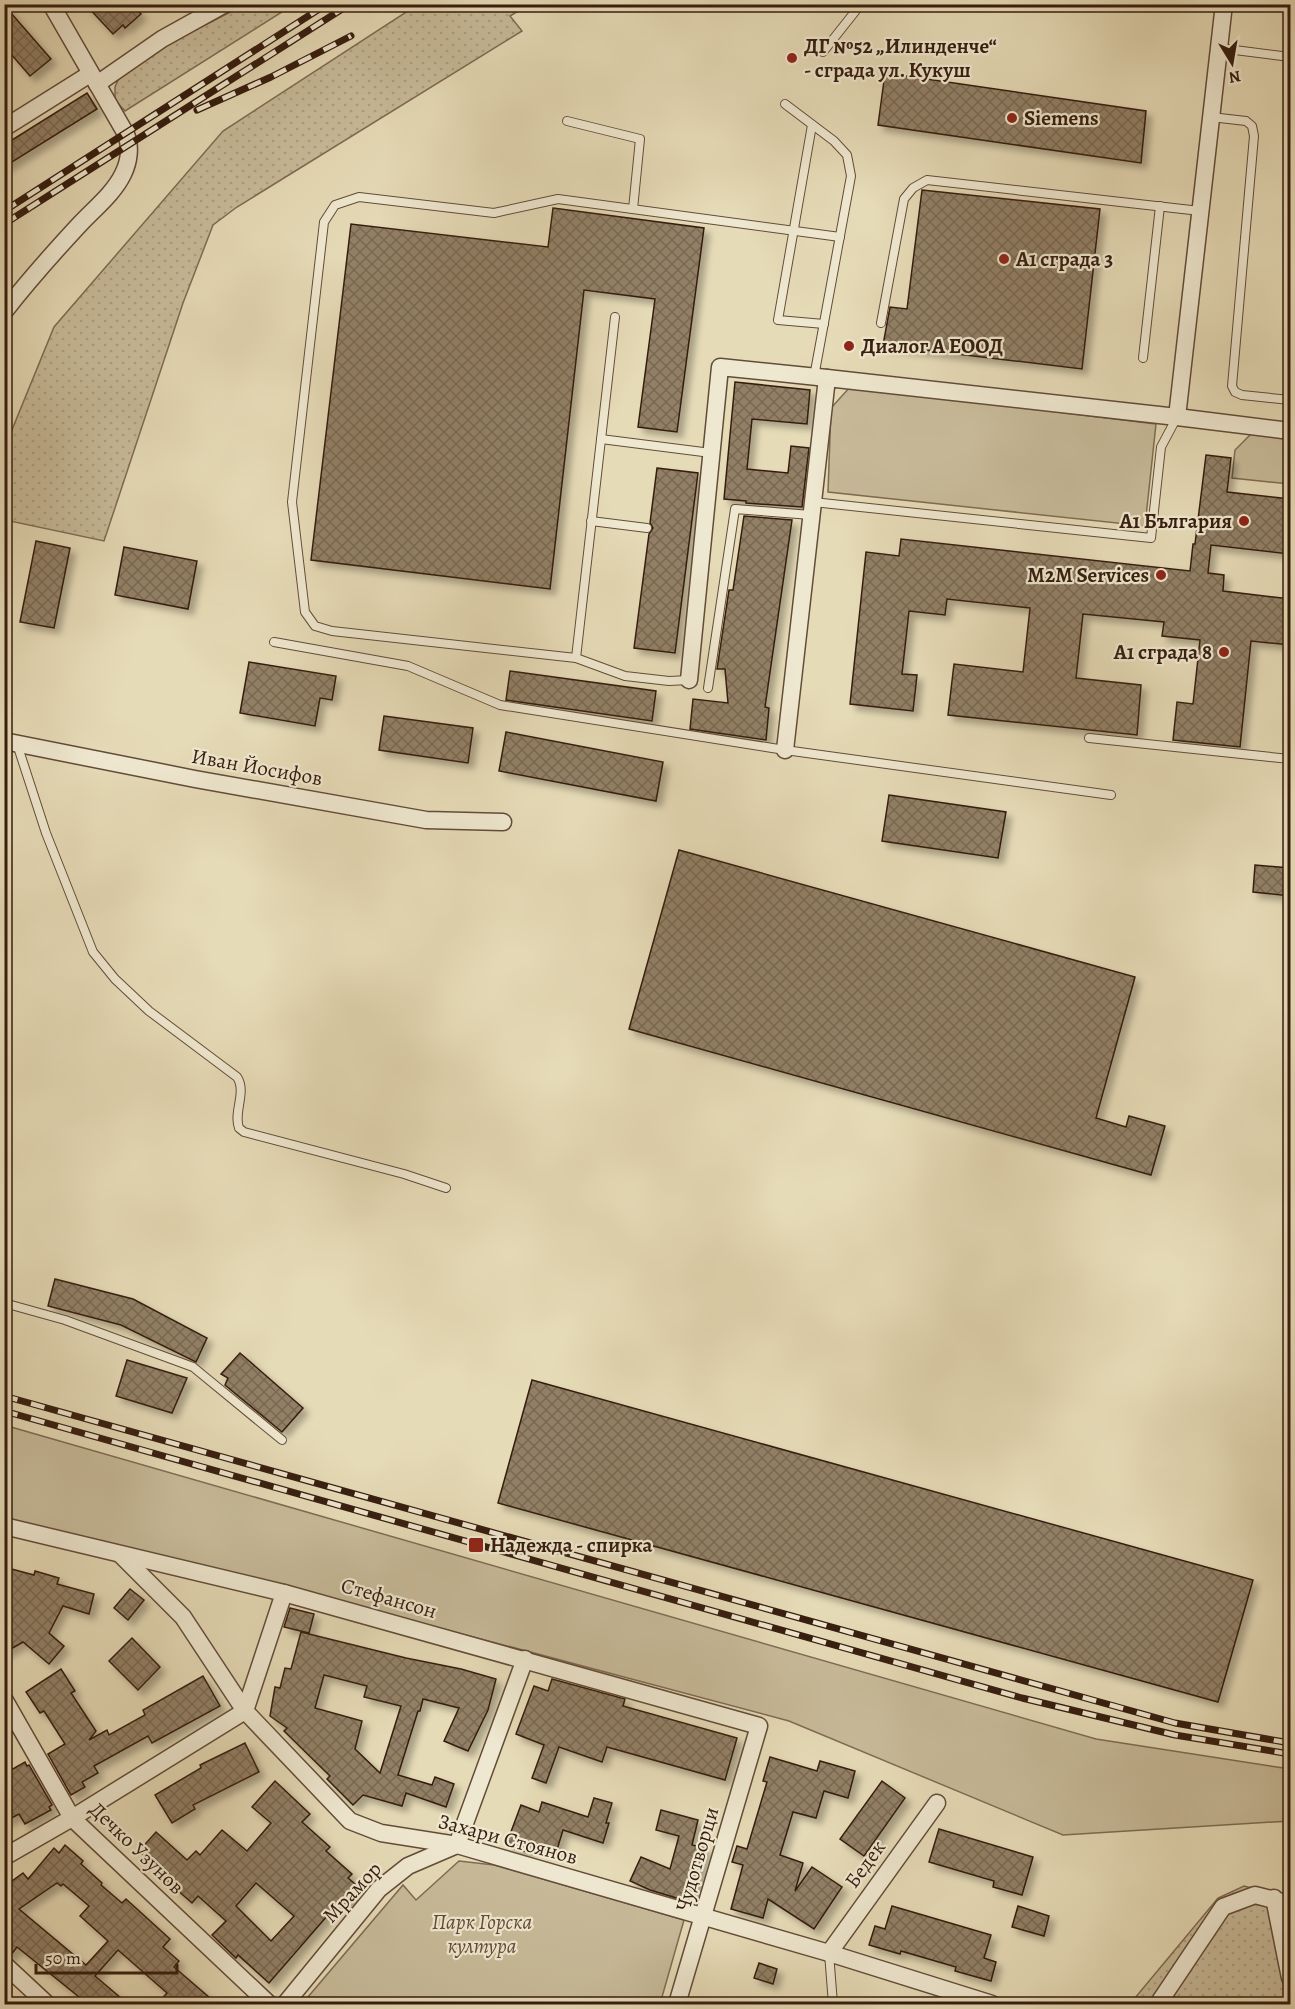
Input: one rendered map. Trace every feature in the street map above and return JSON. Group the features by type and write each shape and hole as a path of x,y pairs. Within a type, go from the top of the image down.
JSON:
{"street":[{"path":"4,312 36,272 122,176 130,144 51,4"},
{"path":"4,128 225,4"},
{"path":"1177,417 1224,4"},
{"path":"689,680 720,367 1290,431"},
{"path":"785,750 812,509 820,377"},
{"name":"Иван Йосифов","path":"11,742 195,779 426,820 503,822"},
{"name":"Стефансон","path":"4,1526 284,1593 759,1726"},
{"name":"Захари Стоянов","path":"121,1555 183,1617 245,1711 350,1821 381,1833 457,1845 829,1953 992,2004"},
{"path":"4,1857 72,1818 245,1711 284,1593"},
{"path":"457,1845 525,1659"},
{"name":"Дечко Узунов","path":"4,1699 72,1818 269,2004"},
{"name":"Чудотворци","path":"677,2004 759,1726"},
{"name":"Бедек","path":"829,1953 937,1803"},
{"name":"Мрамор","path":"285,2004 380,1889 408,1866 457,1845"},
{"path":"1158,2004 1223,1907 1255,1895 1274,1898 1290,1904"},
{"path":"1274,1898 1290,1978"},
{"path":"4,1964 47,2004"}],"lane":[{"path":"823,52 861,4"},
{"path":"1219,48 1290,57"},
{"path":"785,104 834,141 847,155 851,176 824,324 820,377"},
{"path":"1211,117 1246,121 1252,126 1254,136 1232,386 1235,392 1242,395 1290,400"},
{"path":"567,121 640,138 633,209"},
{"path":"812,125 778,320 824,324"},
{"path":"881,323 904,199 913,188 927,180 1200,211"},
{"path":"689,680 669,681 625,676 576,658 332,632 315,627 305,612 292,502 324,222 335,205 359,197 494,213 558,199 840,237"},
{"path":"1143,358 1160,206"},
{"path":"576,658 615,317"},
{"path":"708,688 735,509 812,509 1151,538 1161,447 1177,417"},
{"path":"601,439 711,453"},
{"path":"591,521 647,528"},
{"path":"274,642 408,666 500,705 785,750 1111,795"},
{"path":"1089,738 1290,759"},
{"path":"11,742 93,952 115,979 149,1011 237,1077 241,1088 237,1116 239,1128 244,1132 404,1174 446,1188"},
{"path":"4,1303 65,1320 193,1367 282,1440"},
{"path":"829,1953 833,2004"}],"green space":[{"path":"244,5 293,5 125,111 115,100 115,87 119,78 168,44"},
{"path":"417,5 528,5 510,16 522,31 237,207 213,225 183,303 104,541 5,520 5,447 54,327 223,131"},
{"path":"850,387 1156,424 1145,526 828,492 831,408"},
{"path":"1251,434 1290,439 1290,484 1232,478 1235,450"},
{"path":"4,1425 1096,1739 1290,1769 1290,1821 1063,1835 789,1721 331,1599 5,1520"},
{"name":"Парк Горска култура","path":"459,1861 494,1865 684,1920 660,2004 302,2004 403,1885 416,1900"},
{"path":"1244,1886 1278,1895 1290,1961 1290,2004 1130,2004 1218,1898"}],"building":[{"path":"85,4 132,4 141,14 125,28 123,25 113,34"},
{"path":"4,5 51,59 30,76 4,46"},
{"name":"Siemens","path":"885,73 1146,111 1141,163 878,125"},
{"path":"87,93 97,109 4,167 4,145"},
{"name":"А1 сграда 3","path":"922,190 1100,209 1082,369 883,345 890,307 907,309"},
{"path":"553,208 704,228 677,432 638,427 655,299 584,290 550,589 311,560 351,224 548,247"},
{"path":"735,382 810,390 807,424 752,419 747,469 788,473 791,446 809,448 802,507 724,499"},
{"name":"А1 сграда 8","path":"1206,455 1231,458 1227,492 1290,499 1290,554 1211,545 1208,573 1224,575 1223,591 1290,599 1290,645 1251,641 1240,747 1173,740 1177,702 1193,704 1200,640 1162,636 1164,622 1083,614 1076,678 1141,685 1137,735 948,715 954,664 1023,672 1030,608 947,599 945,615 909,611 902,674 917,675 913,711 850,704 866,552 899,556 901,539 1190,571"},
{"path":"657,468 698,473 675,653 634,648 649,534 653,528 650,523"},
{"path":"744,516 792,520 765,707 769,708 766,740 690,729 693,699 728,703 725,669 717,669 729,590 733,590"},
{"path":"36,541 70,548 54,628 20,622"},
{"path":"124,547 197,561 188,609 115,595"},
{"path":"249,662 336,676 332,700 320,698 315,726 240,713"},
{"path":"510,671 656,691 652,721 506,700"},
{"path":"384,716 473,728 468,763 379,750"},
{"path":"506,732 663,762 656,801 499,771"},
{"path":"889,795 1006,812 998,858 882,841"},
{"path":"679,850 1135,977 1096,1118 1126,1127 1129,1116 1165,1126 1151,1175 629,1029"},
{"path":"1255,865 1290,868 1290,896 1253,892"},
{"path":"55,1279 133,1299 207,1338 196,1362 121,1325 48,1306"},
{"path":"240,1353 303,1408 282,1432 225,1385 228,1378 221,1374"},
{"path":"127,1360 187,1378 172,1413 116,1396"},
{"path":"532,1380 1253,1580 1218,1702 498,1503"},
{"path":"4,1567 34,1575 35,1571 59,1578 57,1584 94,1594 89,1614 63,1606 49,1633 64,1646 49,1664 23,1642 4,1653"},
{"path":"130,1589 144,1600 128,1620 114,1608"},
{"path":"290,1608 314,1614 309,1633 284,1627"},
{"path":"301,1632 496,1679 488,1710 468,1751 444,1741 459,1708 423,1699 420,1711 418,1711 398,1775 432,1785 435,1777 454,1784 446,1807 406,1793 402,1806 363,1795 353,1805 327,1779 330,1776 284,1731 287,1728 270,1716 275,1687 280,1688 285,1668 291,1669","holes":["324,1675 367,1686 364,1697 401,1706 380,1773 355,1749 362,1721 315,1708"]},
{"path":"132,1638 160,1667 138,1690 109,1661"},
{"path":"61,1669 75,1691 71,1693 96,1731 89,1740 107,1730 109,1735 145,1715 143,1710 203,1676 220,1706 152,1743 148,1736 94,1766 98,1773 82,1782 85,1787 71,1795 48,1754 65,1744 44,1711 40,1713 26,1692"},
{"path":"552,1679 625,1699 623,1706 737,1738 725,1780 607,1747 602,1762 559,1747 546,1783 532,1778 544,1745 516,1734 534,1686 548,1691"},
{"path":"245,1743 259,1772 193,1805 195,1809 172,1823 155,1795 201,1768 200,1765"},
{"path":"770,1757 817,1771 820,1761 855,1771 848,1798 824,1791 816,1818 793,1812 780,1855 803,1863 795,1891 812,1867 842,1887 814,1929 768,1899 763,1918 731,1909 743,1865 732,1862 737,1846 747,1849 767,1782 763,1781"},
{"path":"25,1762 52,1805 49,1807 51,1810 25,1824 19,1814 4,1822 4,1774"},
{"path":"275,1781 310,1814 302,1822 330,1847 326,1851 352,1874 348,1878 361,1889 347,1905 341,1900 269,1983 238,1955 236,1958 212,1935 226,1921 198,1896 192,1903 168,1882 171,1879 139,1851 156,1832 187,1860 196,1851 200,1855 222,1830 247,1851 271,1823 252,1807","holes":["256,1883 294,1916 271,1941 236,1906"]},
{"path":"882,1781 905,1798 864,1856 840,1839"},
{"path":"594,1798 612,1803 603,1843 563,1830 556,1853 529,1845 527,1852 506,1845 521,1805 539,1812 542,1802 588,1817"},
{"path":"661,1810 698,1820 692,1845 706,1848 693,1903 650,1890 630,1881 641,1857 670,1869 679,1836 656,1830"},
{"path":"939,1829 1033,1857 1022,1895 993,1887 994,1881 929,1862"},
{"path":"65,1845 83,1861 81,1864 102,1883 101,1885 122,1903 126,1899 170,1939 163,1947 179,1961 174,1967 217,2004 157,2004 167,1993 118,1950 95,1976 128,2004 72,2004 79,1997 17,1947 10,1956 4,1954 4,1887 23,1873 28,1879 54,1848 59,1853","holes":["57,1883 61,1886 63,1884 89,1906 80,1916 108,1941 86,1965 19,1909"]},
{"path":"892,1906 991,1935 984,1958 996,1962 991,1981 955,1971 956,1967 901,1951 900,1954 869,1945 875,1926 885,1929"},
{"path":"1018,1906 1049,1916 1044,1936 1012,1927"},
{"path":"759,1963 777,1969 773,1984 754,1978"}],"railway":[{"path":"4,211 327,4"},
{"path":"4,224 350,4"},
{"path":"197,110 271,77 351,36"},
{"path":"4,1396 1175,1723 1290,1743"},
{"path":"4,1411 1022,1698 1175,1735 1290,1754"}],"place":[{"name":"ДГ №52 „Илинденче“ - сграда ул. Кукуш","path":"792,58"},
{"name":"Siemens","path":"1012,118"},
{"name":"А1 сграда 3","path":"1004,259"},
{"name":"Диалог А ЕООД","path":"849,346"},
{"name":"А1 България","path":"1244,521"},
{"name":"M2M Services","path":"1161,575"},
{"name":"А1 сграда 8","path":"1224,652"},
{"name":"Надежда - спирка","path":"476,1545"}]}
